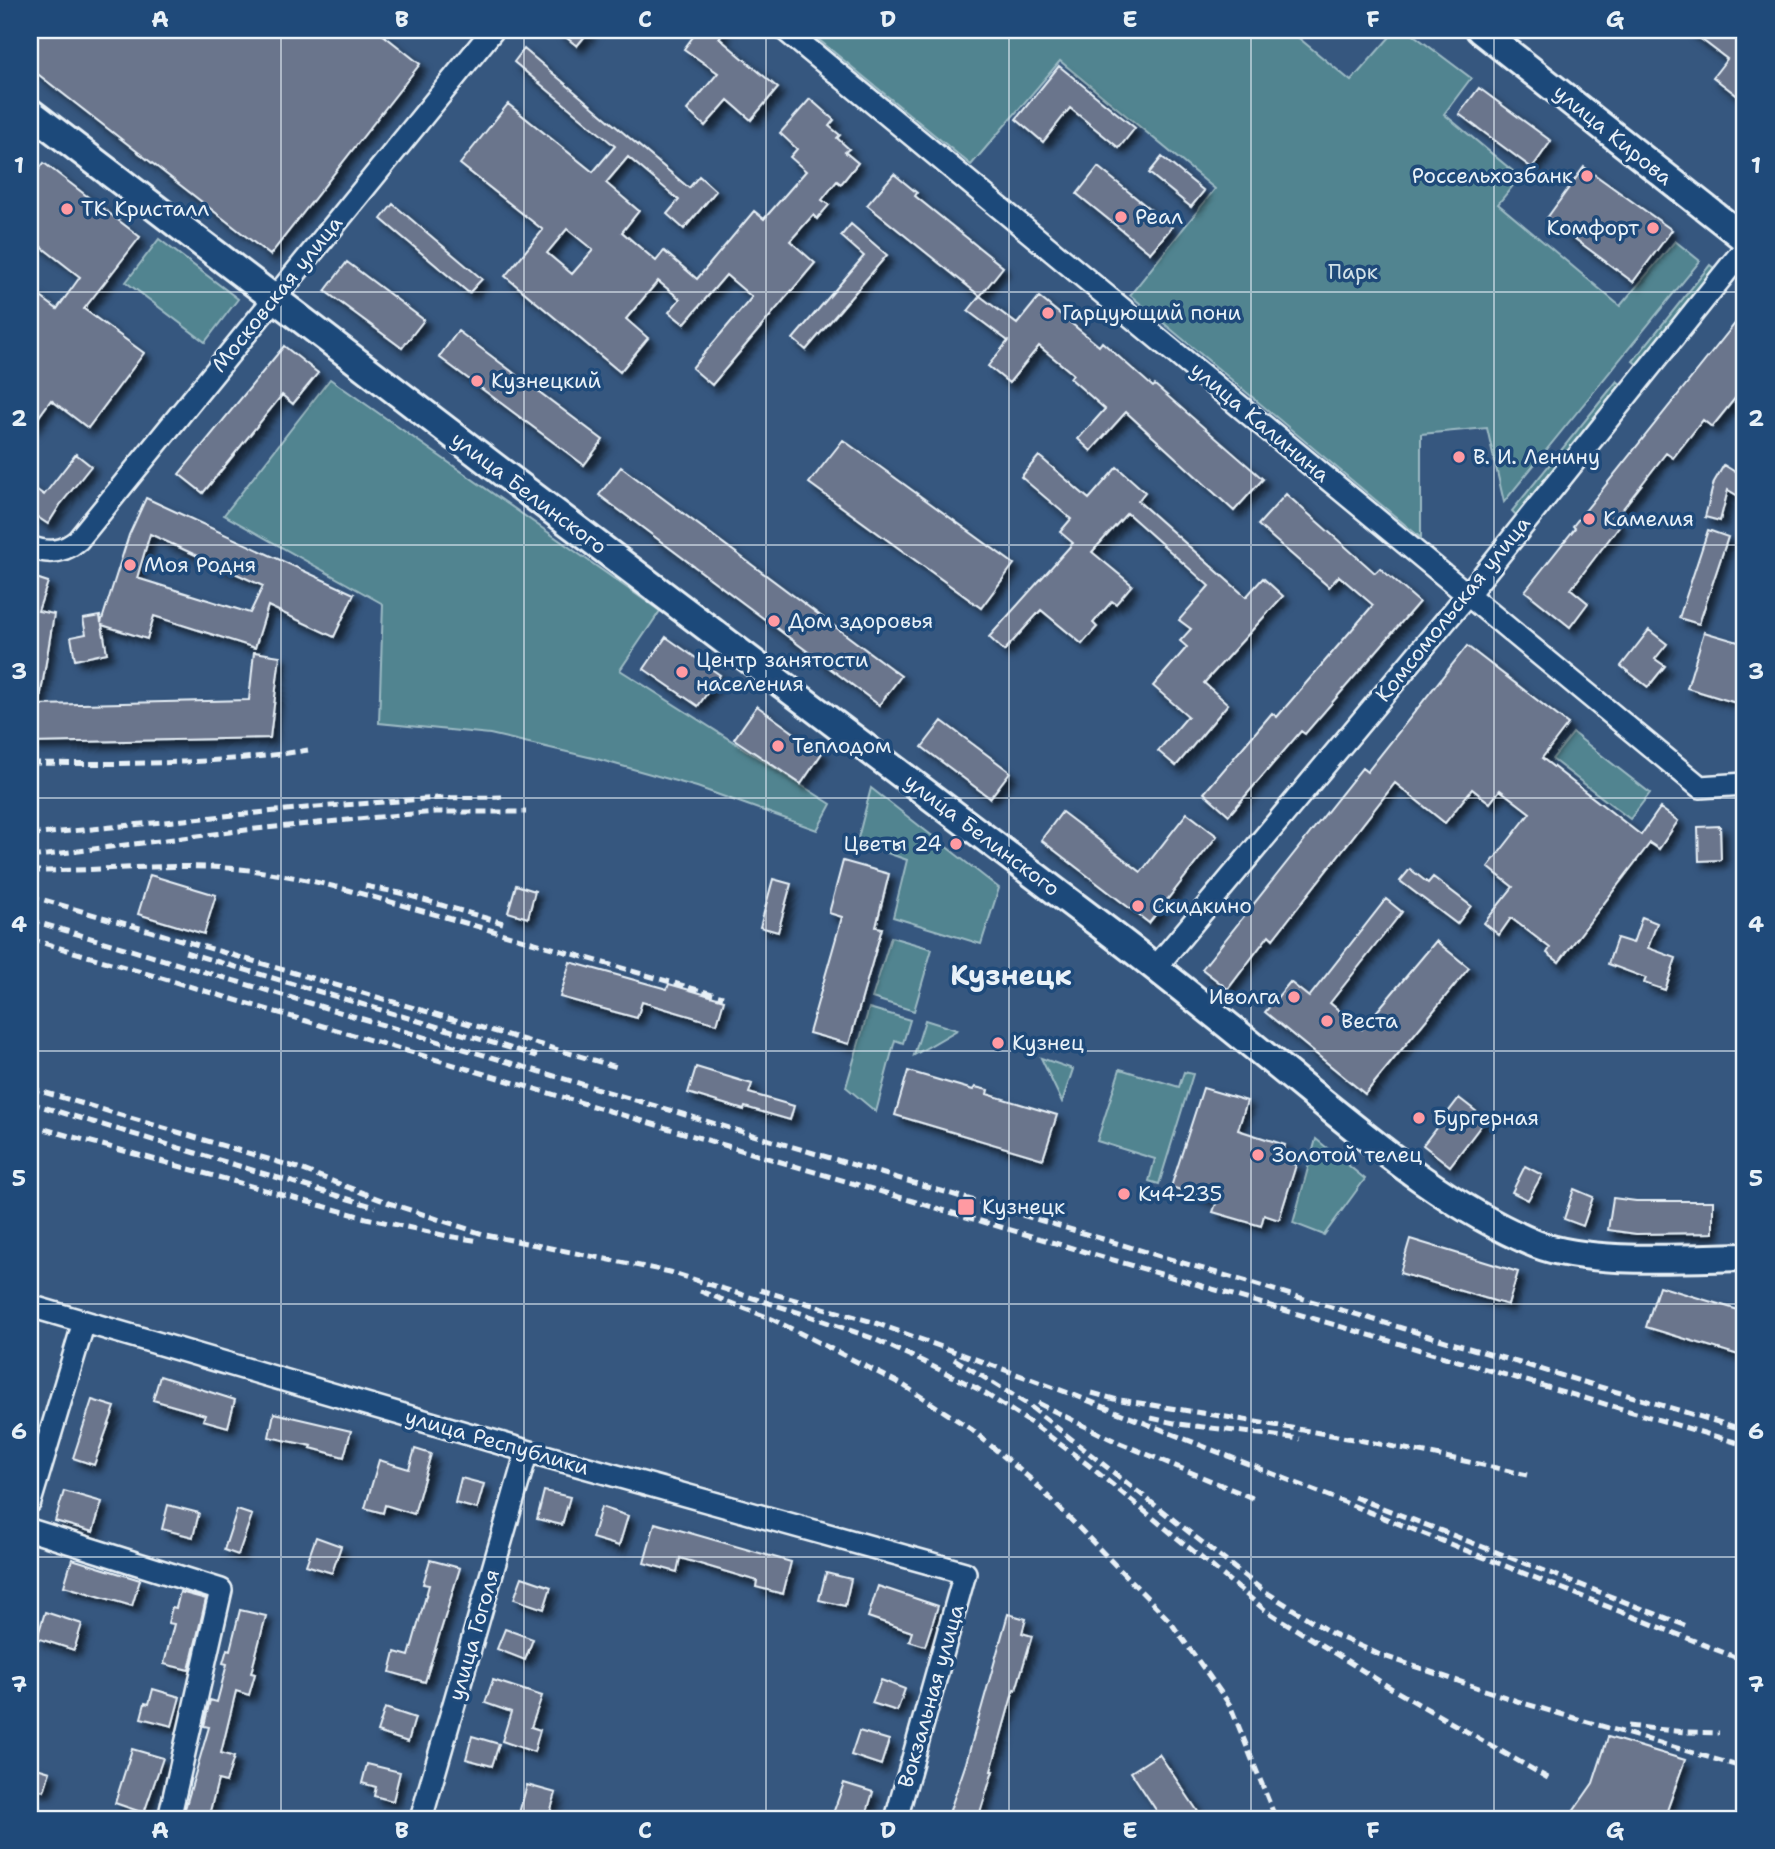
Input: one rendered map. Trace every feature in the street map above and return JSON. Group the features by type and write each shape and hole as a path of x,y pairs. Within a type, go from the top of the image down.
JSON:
{"street":[{"name":"Московская улица","path":"30,547 55,552 69,548 78,540 493,30"},
{"name":"улица Калинина","path":"785,30 1700,787 1745,784"},
{"name":"улица Кирова","path":"1480,30 1745,239"},
{"name":"улица Белинского","path":"30,112 272,299 1156,967 1438,1192 1535,1243 1555,1250 1579,1255 1622,1257 1745,1257"},
{"name":"Комсомольская улица","path":"1156,967 1468,594 1745,248"},
{"name":"улица Республики","path":"30,1306 527,1451 965,1573"},
{"path":"30,1502 84,1322"},
{"name":"улица Гоголя","path":"421,1819 527,1451"},
{"path":"30,1530 221,1590 169,1819"},
{"name":"Вокзальная улица","path":"896,1819 965,1573"}],"green space":[{"name":"Парк","path":"807,30 1289,30 1351,81 1396,30 1407,30 1471,78 1444,114 1520,177 1498,204 1620,306 1675,241 1700,261 1504,502 1487,428 1421,434 1421,538 1130,295 1215,189 1060,61 971,165"},
{"path":"159,239 238,299 205,342 126,282"},
{"path":"1710,265 1715,269 1638,365 1633,361"},
{"path":"330,379 660,611 620,670 831,804 817,830 697,787 597,759 490,734 379,723 383,604 224,515"},
{"path":"1617,381 1622,385 1516,515 1512,511"},
{"path":"1573,733 1650,793 1630,819 1552,759"},
{"path":"871,788 999,888 981,944 893,917 907,860 857,842"},
{"path":"891,937 932,949 914,1011 872,998"},
{"path":"869,1008 910,1020 903,1043 895,1040 876,1112 846,1087"},
{"path":"925,1020 957,1030 914,1055"},
{"path":"1041,1058 1073,1069 1062,1102"},
{"path":"1120,1069 1179,1087 1184,1072 1193,1074 1159,1184 1149,1181 1155,1159 1097,1141"},
{"path":"1316,1139 1365,1179 1324,1235 1293,1223"}],"building":[{"path":"30,30 377,30 420,64 270,255 30,68"},
{"path":"557,30 590,30 577,46"},
{"path":"698,30 725,30 719,38 778,88 751,120 728,100 705,126 687,110 718,73 684,49"},
{"path":"1689,30 1745,30 1745,89 1739,97 1713,77 1727,59"},
{"path":"524,49 689,188 699,176 716,191 684,229 667,214 679,200 628,157 606,183 639,211 622,232 656,261 664,251 697,279 754,211 764,219 806,171 790,157 797,149 780,133 810,99 834,120 829,126 840,135 837,138 849,149 845,152 858,163 841,184 837,181 822,200 829,205 817,219 813,215 790,241 815,263 712,385 692,368 752,297 726,275 684,324 669,312 680,299 658,281 626,319 648,338 620,372 505,276 543,230 460,164 508,104 593,172 615,146 514,62","holes":["567,229 593,250 572,274 547,253"]},
{"path":"1059,66 1135,128 1119,148 1070,108 1043,142 1016,119"},
{"path":"1479,88 1551,141 1532,168 1459,114"},
{"path":"1162,157 1204,191 1191,207 1149,173"},
{"path":"44,163 140,237 84,309 144,353 88,428 51,400 30,429 30,289 57,309 80,277 30,238 30,181"},
{"path":"1098,167 1172,227 1150,253 1077,194"},
{"path":"1584,167 1672,230 1633,282 1547,218"},
{"path":"894,174 917,193 915,196 1003,267 980,296 867,205"},
{"path":"393,204 482,279 469,293 381,219"},
{"path":"851,224 887,255 806,350 793,339 864,256 841,236"},
{"path":"347,262 424,320 402,348 325,291"},
{"path":"980,296 1017,324 1039,297 1099,346 1102,342 1153,387 1155,385 1263,479 1234,511 1126,412 1091,451 1078,439 1105,409 1070,378 1073,374 1039,346 1009,383 988,366 1008,341 968,311"},
{"path":"1745,311 1745,386 1712,427 1703,420 1673,458 1666,453 1614,520 1620,525 1571,589 1588,603 1570,627 1525,591 1575,528 1573,526"},
{"path":"458,331 603,440 584,465 439,357"},
{"path":"284,346 318,373 293,404 282,395 203,493 179,474"},
{"path":"843,440 1014,564 981,608 809,483"},
{"path":"76,454 91,466 48,524 30,512 30,485 44,495"},
{"path":"1039,456 1089,499 1117,467 1145,492 1138,501 1246,597 1263,578 1283,596 1204,683 1228,704 1176,766 1158,751 1188,716 1153,686 1187,647 1180,641 1191,629 1179,620 1209,586 1127,513 1092,552 1132,585 1116,604 1112,601 1093,623 1097,627 1082,644 1041,610 1004,651 989,637 1073,543 1060,532 1071,519 1021,477"},
{"path":"1724,465 1745,478 1745,500 1728,490 1720,521 1705,517 1714,482"},
{"path":"621,467 901,676 879,705 599,495"},
{"path":"1286,494 1375,573 1380,568 1419,602 1305,734 1301,731 1229,815 1204,793 1272,713 1277,717 1373,605 1339,576 1329,587 1258,525"},
{"path":"146,498 354,594 334,637 268,606 255,648 154,616 147,639 102,625 107,653 75,660 71,637 86,634 83,619 100,616 101,623 129,535","holes":["150,534 263,586 250,613 137,578"]},
{"path":"1708,530 1728,537 1699,624 1679,618"},
{"path":"30,576 48,582 38,611 54,614 39,705 249,700 254,652 280,656 270,738 30,743"},
{"path":"1649,630 1667,644 1655,659 1665,666 1648,687 1621,666"},
{"path":"1704,632 1745,644 1745,674 1736,703 1687,688"},
{"name":"Центр занятости населения","path":"666,637 720,675 698,706 644,669"},
{"path":"1467,646 1568,724 1542,758 1641,835 1660,808 1678,821 1659,849 1650,843 1559,962 1547,953 1550,948 1511,918 1499,935 1484,923 1513,887 1488,867 1530,813 1500,790 1490,803 1472,789 1445,823 1395,783 1273,939 1269,935 1228,989 1202,969 1362,768 1367,772"},
{"name":"Теплодом","path":"757,706 822,753 801,784 734,739"},
{"path":"942,721 1010,772 990,798 922,747"},
{"path":"1062,812 1141,872 1187,813 1217,836 1149,923 1041,840"},
{"path":"1720,826 1721,860 1699,861 1698,827"},
{"path":"843,861 889,874 876,927 882,928 849,1044 809,1033 842,917 829,913"},
{"path":"1410,869 1428,883 1433,877 1471,906 1457,924 1400,881"},
{"path":"150,875 216,895 204,934 138,914"},
{"path":"773,879 791,884 778,932 760,927"},
{"path":"516,885 535,891 528,918 508,912"},
{"path":"1386,899 1402,912 1330,1003 1362,1029 1436,941 1469,968 1365,1094 1265,1012 1290,982 1309,997"},
{"path":"1642,917 1657,923 1648,948 1676,958 1665,990 1644,983 1646,978 1608,964 1617,938 1633,943"},
{"path":"570,962 667,989 669,984 724,1000 717,1024 642,1002 637,1018 560,997"},
{"path":"696,1067 752,1084 749,1093 794,1106 790,1120 745,1107 744,1110 688,1093"},
{"name":"Кузнецк","path":"908,1071 973,1090 975,1087 988,1090 987,1094 1057,1115 1043,1159 895,1115"},
{"path":"1203,1088 1247,1101 1238,1130 1285,1145 1281,1160 1296,1165 1279,1220 1264,1215 1261,1226 1213,1212 1217,1201 1171,1187"},
{"path":"1459,1098 1486,1119 1450,1166 1423,1145"},
{"path":"1525,1166 1542,1175 1528,1200 1512,1192"},
{"path":"1574,1189 1593,1197 1583,1226 1564,1219"},
{"path":"1613,1198 1636,1201 1713,1201 1713,1233 1636,1234 1608,1230"},
{"path":"1410,1239 1518,1272 1508,1305 1400,1273"},
{"path":"1659,1286 1745,1312 1745,1357 1646,1327"},
{"path":"160,1376 235,1400 228,1427 203,1420 205,1415 153,1400"},
{"path":"92,1400 115,1407 94,1465 73,1458"},
{"path":"274,1413 351,1431 344,1457 311,1448 312,1446 269,1437"},
{"path":"415,1449 431,1454 414,1514 385,1505 383,1513 365,1508 379,1460 409,1469"},
{"path":"461,1478 484,1484 477,1509 455,1503"},
{"path":"64,1491 102,1502 93,1532 55,1521"},
{"path":"544,1491 570,1497 562,1525 537,1519"},
{"path":"168,1505 199,1513 193,1537 162,1529"},
{"path":"601,1507 628,1516 619,1546 592,1538"},
{"path":"237,1510 252,1515 238,1555 224,1550"},
{"path":"655,1523 791,1562 783,1594 756,1587 757,1581 680,1558 677,1572 644,1563"},
{"path":"316,1537 341,1546 332,1573 306,1565"},
{"path":"72,1559 140,1580 132,1606 64,1586"},
{"path":"430,1560 460,1568 425,1682 390,1672 395,1652 409,1656 429,1585 423,1584"},
{"path":"826,1573 851,1579 845,1606 819,1600"},
{"path":"522,1577 551,1587 544,1609 514,1599"},
{"path":"878,1586 938,1606 925,1646 909,1641 912,1632 868,1617"},
{"path":"180,1592 206,1599 189,1670 164,1664 174,1624 168,1623"},
{"path":"240,1610 266,1616 251,1673 255,1674 249,1695 236,1691 221,1753 234,1757 226,1782 218,1780 208,1819 182,1819 209,1727 204,1726 210,1700 217,1702 227,1664 223,1663 227,1649 230,1650"},
{"path":"45,1612 82,1624 74,1650 37,1638"},
{"path":"1008,1614 1026,1619 1022,1633 1032,1636 1016,1690 1014,1689 993,1771 978,1819 947,1819 966,1763"},
{"path":"505,1629 533,1639 525,1660 497,1649"},
{"path":"493,1680 542,1696 531,1727 540,1730 534,1752 502,1741 511,1712 485,1703"},
{"path":"881,1680 905,1689 897,1711 872,1703"},
{"path":"153,1689 180,1697 172,1726 141,1718"},
{"path":"385,1708 415,1718 408,1742 377,1732"},
{"path":"859,1731 889,1740 881,1765 851,1755"},
{"path":"472,1736 499,1744 492,1766 466,1759"},
{"path":"1608,1737 1685,1760 1664,1819 1568,1819 1593,1783"},
{"path":"132,1749 163,1758 144,1813 115,1803"},
{"path":"1159,1754 1203,1819 1162,1819 1131,1772"},
{"path":"367,1764 400,1772 393,1801 374,1796 376,1787 362,1783"},
{"path":"30,1766 50,1772 44,1791 30,1787"},
{"path":"844,1783 873,1792 865,1819 831,1819"},
{"path":"527,1785 556,1793 548,1819 519,1813"}],"railway":[{"path":"30,763 204,761 308,750"},
{"path":"30,835 317,807 437,798 502,797"},
{"path":"30,857 246,830 389,816 436,812 526,812"},
{"path":"30,871 200,867 281,875 377,898 723,997"},
{"path":"365,886 400,893 503,923"},
{"path":"30,896 617,1067"},
{"path":"30,920 1745,1430"},
{"path":"30,939 1745,1445"},
{"path":"185,952 537,1056"},
{"path":"30,1088 298,1168 389,1203 486,1235 670,1272 872,1338 978,1389 1037,1427 1087,1464 1265,1610 1394,1690 1548,1778"},
{"path":"30,1103 375,1207"},
{"path":"30,1125 366,1218 480,1241"},
{"path":"760,1290 873,1322 1074,1395 1745,1661"},
{"path":"700,1291 772,1319 903,1385 971,1429 1033,1481 1169,1620 1230,1705 1276,1819"},
{"path":"954,1359 1027,1404 1261,1589 1331,1633 1378,1654 1523,1703 1745,1768"},
{"path":"1092,1393 1373,1443 1527,1475"},
{"path":"1038,1403 1115,1441 1255,1499"},
{"path":"1151,1418 1300,1439"},
{"path":"1354,1497 1687,1626"},
{"path":"1628,1726 1719,1733"}],"place":[{"name":"Россельхозбанк","path":"1587,176"},
{"name":"ТК Кристалл","path":"67,209"},
{"name":"Реал","path":"1121,217"},
{"name":"Комфорт","path":"1653,228"},
{"name":"Гарцующий пони","path":"1048,313"},
{"name":"Кузнецкий","path":"477,381"},
{"name":"В. И. Ленину","path":"1459,457"},
{"name":"Камелия","path":"1589,519"},
{"name":"Моя Родня","path":"130,565"},
{"name":"Дом здоровья","path":"774,621"},
{"name":"Центр занятости населения","path":"682,672"},
{"name":"Теплодом","path":"778,746"},
{"name":"Цветы 24","path":"956,844"},
{"name":"Скидкино","path":"1138,906"},
{"name":"Иволга","path":"1294,997"},
{"name":"Веста","path":"1327,1021"},
{"name":"Кузнец","path":"998,1043"},
{"name":"Бургерная","path":"1419,1118"},
{"name":"Золотой телец","path":"1258,1155"},
{"name":"Кч4-235","path":"1124,1194"},
{"name":"Кузнецк","path":"966,1207"}],"district":[{"name":"Кузнецк","path":"1011,975"}]}
